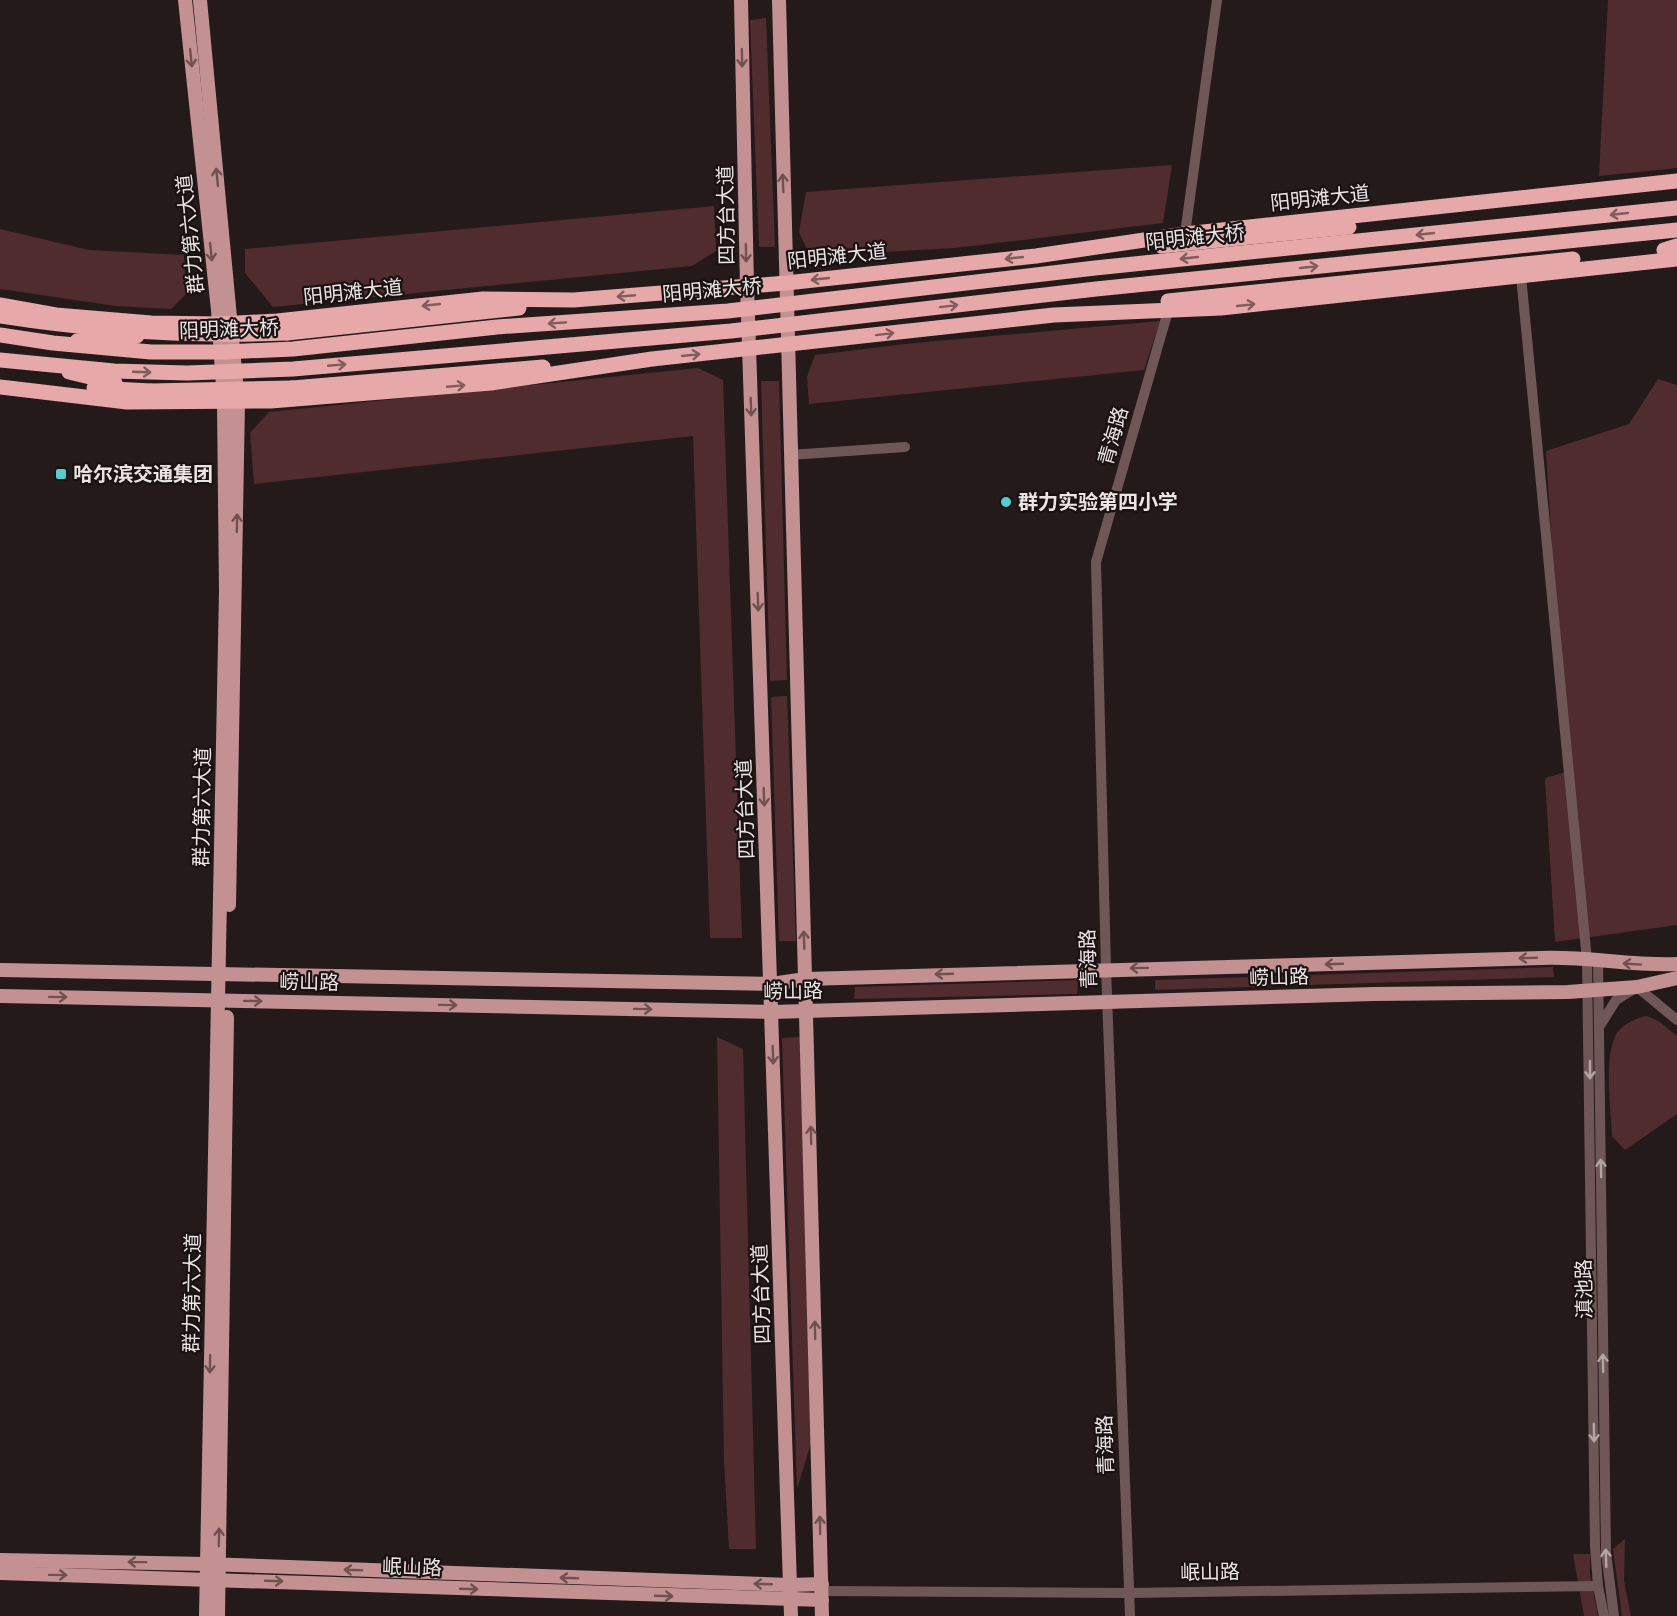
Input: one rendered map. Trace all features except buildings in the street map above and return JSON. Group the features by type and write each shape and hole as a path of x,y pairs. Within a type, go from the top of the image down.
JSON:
{"highway":[{"name":"阳明滩大道","path":"0,305 56,315 151,323 225,324 277,321 483,299 574,300 786,283 1045,254 1185,234 1677,181"},
{"path":"1045,254 1192,244 1672,190"},
{"name":"阳明滩大桥","path":"0,335 53,343 151,352 292,349 497,327 728,311 1095,268 1677,207"},
{"path":"0,360 45,366 187,373 293,369 731,331 1096,289 1677,230"},
{"path":"0,377 74,387 151,391 264,391 787,346 1673,248"},
{"path":"1054,315 1221,308 1677,259"},
{"path":"53,343 161,334 287,333 574,300"},
{"path":"0,316 79,327 161,334"},
{"path":"0,387 127,402 231,402 491,383 652,359"},
{"path":"45,366 151,391"}],"main road":[{"name":"群力第六大道","path":"185,0 225,324"},
{"name":"群力第六大道","path":"200,0 231,402 226,591 222,1000 212,1572 206,1616"},
{"name":"四方台大道","path":"741,0 747,286 791,1616"},
{"path":"778,0 822,1616"},
{"name":"崂山路","path":"0,970 771,984 806,979 1555,957 1644,965 1677,963"},
{"name":"崂山路","path":"0,996 772,1012 1594,990 1636,987 1677,978"},
{"name":"岷山路","path":"0,1560 790,1601 822,1592"},
{"name":"群力第六大道","path":"212,1572 218,1616"},
{"name":"岷山路","path":"0,1573 212,1572 790,1585 822,1592"}],"street":[{"path":"1185,234 1217,0"},
{"name":"滇池路","path":"1521,276 1593,961 1595,1546 1598,1586 1604,1616"},
{"name":"青海路","path":"1130,1616 1107,1002 1096,562 1168,311"},
{"path":"790,455 905,447"},
{"path":"1599,1028 1616,1000 1636,987 1677,1020"},
{"name":"滇池路","path":"1594,990 1599,1028 1606,1574 1614,1616"},
{"name":"岷山路","path":"822,1592 1129,1593 1598,1586"}],"shaded area":[{"path":"1608,0 1677,0 1677,168 1599,176"},
{"path":"766,18 775,247 759,247 750,20"},
{"path":"1172,165 1163,223 955,248 810,256 799,232 806,192"},
{"path":"714,206 716,251 692,266 273,307 245,273 245,249"},
{"path":"0,229 89,250 184,255 186,294 171,309 116,306 0,289"},
{"path":"1160,321 1144,370 809,404 807,377 815,355 914,343"},
{"path":"698,368 723,380 742,938 710,938 693,436 254,484 250,433 269,412"},
{"path":"1658,379 1677,385 1677,925 1555,942 1545,778 1566,772 1546,451 1629,424"},
{"path":"761,381 779,381 787,680 770,681"},
{"path":"787,696 796,941 779,941 771,697"},
{"path":"1553,967 1554,977 1155,990 1155,980"},
{"path":"1078,980 1077,994 854,999 855,987"},
{"path":"1647,1016 1660,1022 1677,1036 1677,1114 1625,1150 1612,1136 1610,1058 1615,1036 1621,1029 1633,1020"},
{"path":"717,1037 743,1049 756,1549 729,1549 724,1461"},
{"path":"800,1037 812,1440 797,1489 782,1038"},
{"path":"1625,1539 1624,1581 1631,1616 1622,1616 1613,1549"},
{"path":"1573,1554 1590,1554 1590,1575 1598,1616 1584,1616"}],"place":[{"name":"哈尔滨交通集团","path":"61,474"},
{"name":"群力实验第四小学","path":"1006,502"}]}
